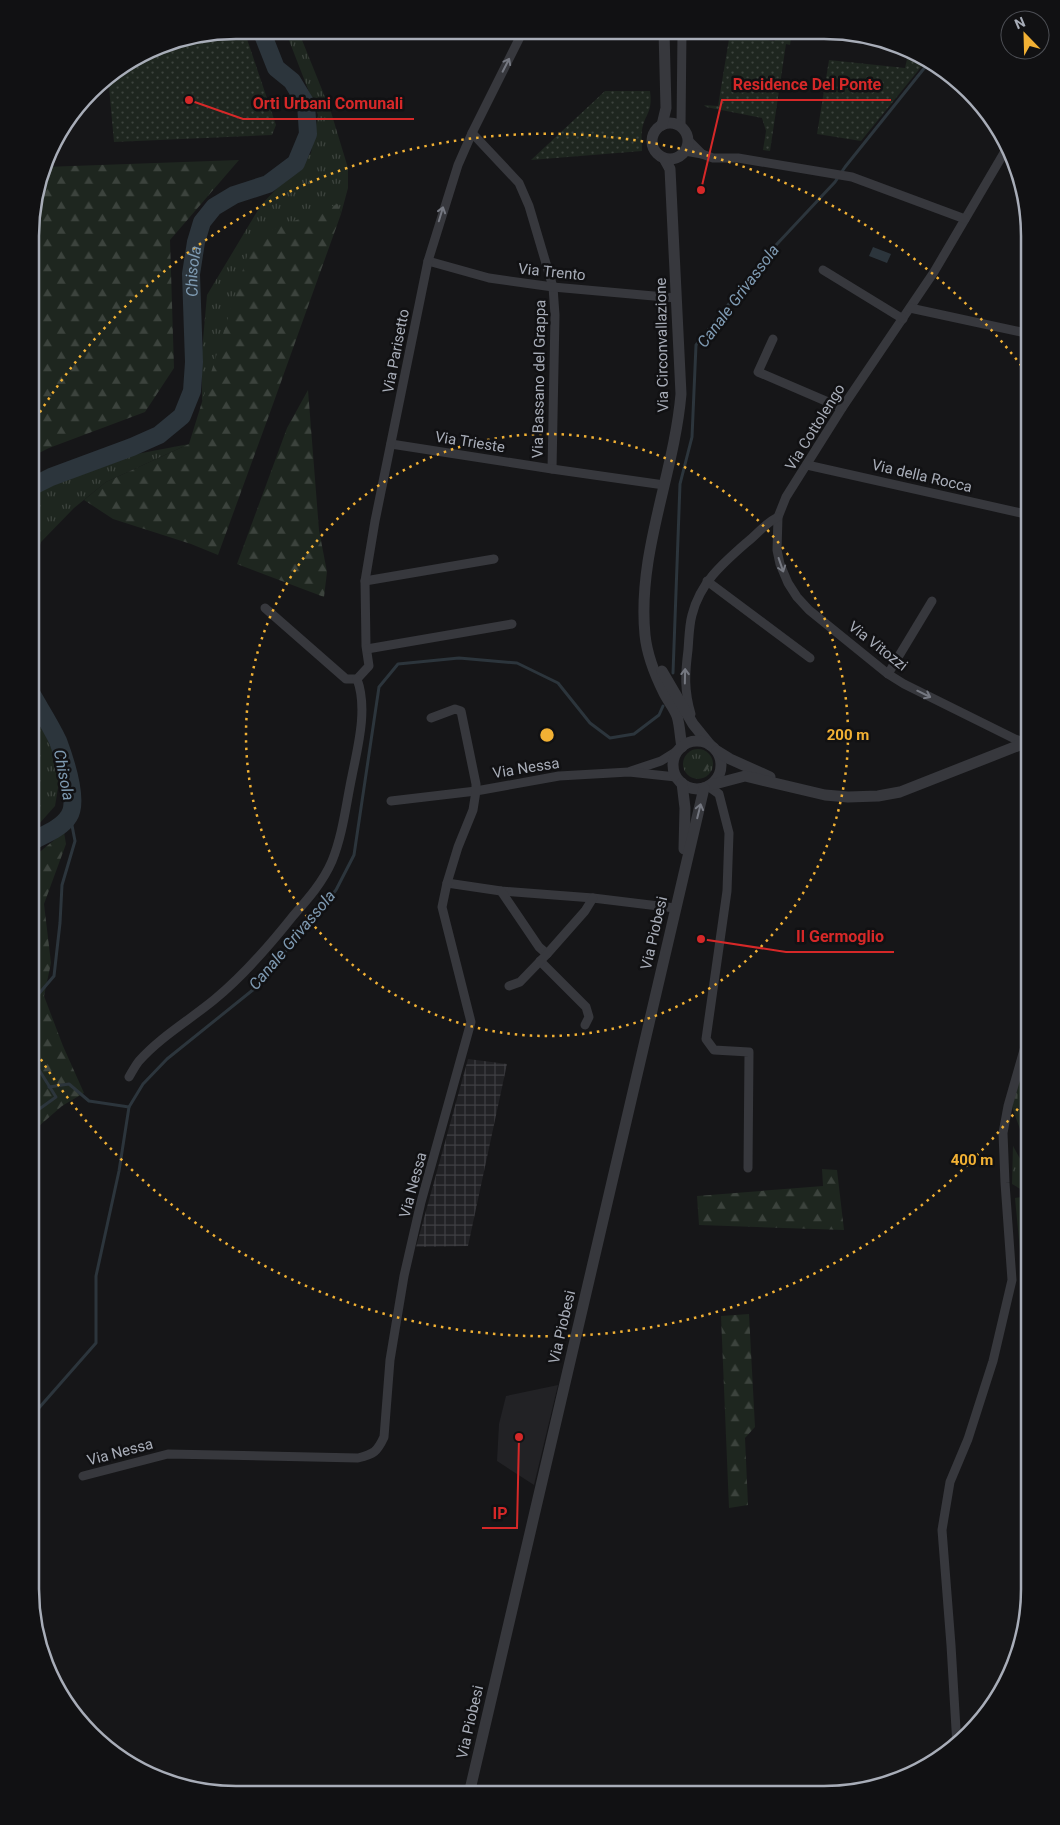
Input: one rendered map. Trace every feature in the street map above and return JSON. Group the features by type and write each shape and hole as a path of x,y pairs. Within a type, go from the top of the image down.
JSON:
{"street":[{"name":"Via Parisetto","path":"357,679 368,666 365,581 375,521 428,261 458,165 519,39"},
{"path":"664,39 666,108 672,125 687,134 678,152"},
{"path":"682,39 683,119 654,134 652,145 658,155 678,152 702,154 713,158 738,158 840,174 964,220"},
{"name":"Via Bassano del Grappa","path":"472,133 519,183 530,206 554,287 552,469"},
{"name":"Via Circonvallazione","path":"678,152 670,169 680,394 679,417 643,596 645,636 650,661 676,716 679,749"},
{"name":"Via Cottolengo","path":"778,517 786,497 842,408 934,272 1003,154"},
{"name":"Via Trento","path":"428,261 489,278 554,287 676,298"},
{"path":"823,270 902,319"},
{"path":"910,308 1021,332"},
{"path":"773,339 758,372 842,408"},
{"name":"Via Trieste","path":"391,444 664,484"},
{"name":"Via della Rocca","path":"807,464 1021,513"},
{"path":"693,724 686,698 684,678 691,617 697,598 707,581 720,566 753,538 763,526 778,517"},
{"name":"Via Vitozzi","path":"778,517 776,535 778,557 788,583 809,610 888,674 904,684 1021,741"},
{"path":"365,581 494,559"},
{"path":"707,581 810,658"},
{"path":"888,674 932,601"},
{"path":"129,1077 145,1055 221,994 276,938 320,883 339,842 358,748 362,710 360,688 357,679 346,679 265,608"},
{"path":"366,649 512,624"},
{"name":"Via Circonvallazione","path":"645,636 670,686 693,724 713,748"},
{"path":"391,801 476,791 461,711 455,709 431,718"},
{"path":"629,772 661,761 696,741 780,783"},
{"path":"629,772 679,780 688,787 707,786 744,776 825,794 848,797 878,796 900,792 1021,746"},
{"path":"707,786 720,773 721,765 713,748"},
{"path":"679,749 673,764 679,780"},
{"name":"Via Nessa","path":"83,1476 168,1454 358,1458 372,1455 379,1448 384,1437 390,1360 404,1276 421,1202 470,1022 442,907 458,847 473,810 476,791 552,776 629,772"},
{"name":"Via Piobesi","path":"679,780 685,808 684,867"},
{"path":"707,786 719,794 730,833 727,890 706,1039 714,1050 749,1052 748,1168"},
{"name":"Via Piobesi","path":"471,1786 684,867 707,786"},
{"path":"447,883 501,891 593,898 675,908"},
{"path":"501,891 539,947 544,958 586,1007 589,1017 585,1025"},
{"path":"509,986 520,982 544,958 585,911 593,898"},
{"path":"956,1735 942,1530 950,1482 968,1439 992,1361 1012,1280 1003,1134 1008,1106 1021,1060"}],"shaded area":[{"path":"873,247 891,254 887,263 869,256"},
{"path":"468,1059 507,1064 468,1246 416,1247"},
{"path":"558,1385 534,1485 497,1461 499,1424 506,1396"}],"green space":[{"path":"247,39 276,125 272,135 114,142 109,85 116,79 148,59 184,45 210,40"},
{"path":"288,39 302,39 331,112 348,168 348,188 341,214 338,204 202,401 202,351 207,295 261,205 311,153 318,115"},
{"path":"729,39 774,41 777,39 791,39 790,45 786,44 770,151 763,150 766,131 762,118 706,107 704,105 718,106"},
{"path":"907,57 923,65 861,141 817,134 829,60 905,68"},
{"path":"605,91 650,91 650,109 642,130 642,151 531,160"},
{"path":"239,160 170,240 174,368 145,412 39,453 39,222 45,184 51,167"},
{"path":"338,204 341,214 218,555 191,544 113,519 84,500 106,482 189,444 253,237"},
{"path":"308,390 319,530 327,572 324,597 237,564 287,428"},
{"path":"189,444 106,482 74,508 41,542 39,548 39,489 54,479 75,475 100,461"},
{"path":"39,726 44,732 61,770 55,806 39,824"},
{"path":"698,749 708,754 713,764 708,774 698,779 688,774 683,764 688,754"},
{"path":"705,759 709,766 704,774 698,774 693,767 695,760"},
{"path":"64,832 66,844 44,904 51,963 44,996 84,1093 62,1106 39,1126 39,852"},
{"path":"1021,1074 1021,1109 1012,1107"},
{"path":"1012,1107 1021,1109 1021,1132"},
{"path":"1013,1146 1021,1161 1021,1189 1012,1184"},
{"path":"822,1169 837,1170 844,1230 699,1225 697,1196 823,1186"},
{"path":"1021,1197 1020,1250 1015,1198"},
{"path":"749,1314 755,1427 745,1438 748,1505 729,1508 721,1316"}],"waterway":[{"name":"Chisola","path":"39,483 159,435 182,416 192,391 194,362 191,274 196,242 202,222 214,207 234,195 268,184 296,163 308,134 306,104 292,81 276,68 265,39"},
{"name":"Canale Grivassola","path":"673,673 680,484 692,437 696,345 777,244 835,182 926,67"},
{"name":"Canale Grivassola","path":"39,1408 96,1343 96,1276 119,1171 129,1107 143,1084 167,1059 254,989 336,890 354,855 379,687 398,664 459,658 517,663 558,683 590,723 610,738 634,734 659,715 663,706"},
{"name":"Chisola","path":"39,707 58,741 64,757 70,779 72,809 66,821 39,838"},
{"path":"39,994 54,976 62,885 75,841 70,815"},
{"path":"39,1070 56,1097 39,1109"},
{"path":"49,1087 69,1084 89,1101 129,1107"}],"place":[{"name":"Orti Urbani Comunali","path":"189,100"},
{"name":"Residence Del Ponte","path":"701,190"},
{"name":"Il Germoglio","path":"701,939"},
{"name":"IP","path":"519,1437"}]}
